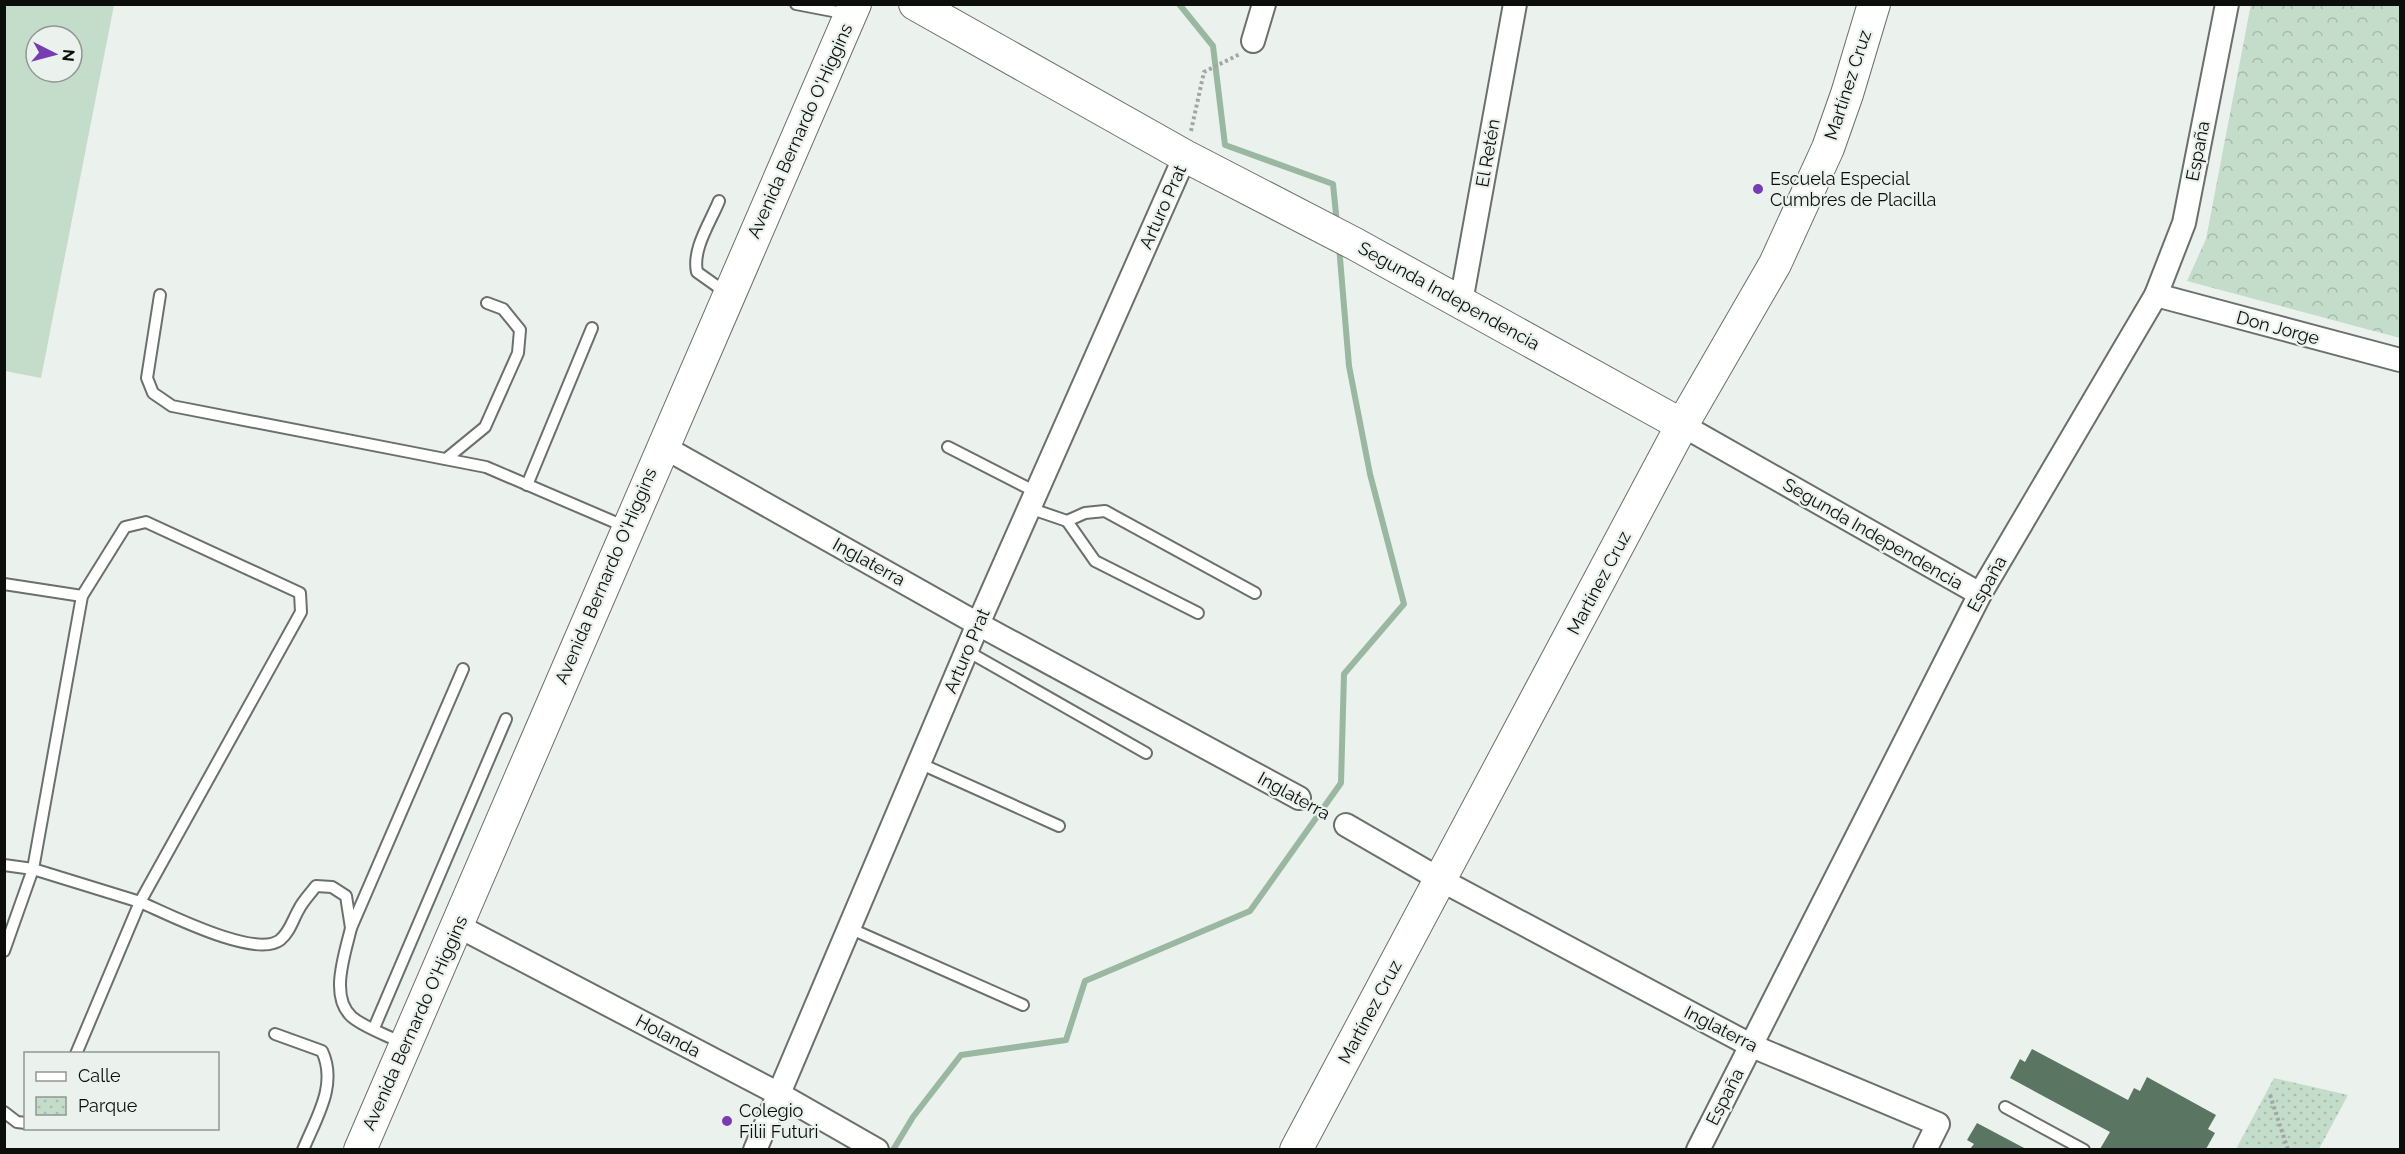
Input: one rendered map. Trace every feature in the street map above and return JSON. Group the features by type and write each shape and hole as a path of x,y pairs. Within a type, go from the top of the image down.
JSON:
{"street":[{"name":"Segunda Independencia","path":"915,4 1185,156 1461,302 1980,594"},
{"path":"1252,40 1264,4"},
{"name":"El Retén","path":"1461,302 1515,4"},
{"name":"Martínez Cruz","path":"1296,1149 1682,425 1770,273 1803,207 1847,94 1874,4"},
{"name":"España","path":"1698,1149 1980,594 2156,295 2184,223 2227,4"},
{"name":"Avenida Bernardo O'Higgins","path":"360,1149 459,926 626,528 853,9"},
{"name":"Arturo Prat","path":"755,1149 978,624 1185,156"},
{"name":"Don Jorge","path":"2156,295 2400,360"},
{"name":"Inglaterra","path":"662,446 978,624 1299,798"},
{"name":"Inglaterra","path":"1346,825 1441,879 1752,1046 1938,1124 1925,1149"},
{"name":"Holanda","path":"459,926 778,1094 870,1146"}],"lane":[{"path":"796,4 853,9"},
{"path":"719,201 696,253 695,263 697,272 728,294"},
{"path":"160,295 147,378 153,393 172,406 486,467 626,528"},
{"path":"446,459 485,427 518,353 520,330 503,309 487,303"},
{"path":"528,485 592,328"},
{"path":"948,447 1066,521 1095,561 1198,613"},
{"path":"1066,521 1086,513 1105,512 1254,593"},
{"path":"4,951 33,869 82,596 124,527 146,522 300,593 302,612 140,902 76,1052"},
{"path":"4,584 82,596"},
{"path":"967,651 1146,753"},
{"path":"405,1045 352,1017 341,1000 342,972 351,928 463,669"},
{"path":"374,1028 506,719"},
{"path":"919,763 1059,826"},
{"path":"4,865 33,869 140,902 229,940 257,944 277,942 286,934 299,907 316,886 332,887 346,896 351,928"},
{"path":"849,928 1023,1005"},
{"path":"275,1034 322,1051 329,1066 326,1095 303,1149"},
{"path":"2005,1107 2084,1149"},
{"path":"4,1112 17,1122 24,1123"}],"path":[{"path":"1185,156 1204,72 1237,58"},
{"name":"Inglaterra","path":"1299,798 1346,825"},
{"path":"2270,1095 2288,1149"}],"green space":[{"path":"2251,4 2400,5 2400,338 2187,281 2206,239"},
{"path":"4,5 114,5 41,378 5,371"},
{"path":"2274,1078 2348,1095 2319,1149 2236,1149"}],"building":[{"path":"2032,1049 2128,1100 2134,1088 2140,1091 2147,1077 2216,1115 2208,1129 2215,1133 2206,1149 2100,1149 2110,1132 2010,1078 2020,1059 2025,1062"},
{"path":"1977,1123 2026,1149 1970,1149 1974,1144 1967,1140"}],"waterway":[{"path":"1179,4 1213,46 1225,145 1333,184 1337,224"},
{"path":"893,1150 913,1117 961,1055 1066,1040 1085,981 1250,911 1341,783 1344,674 1404,604 1370,474 1349,366 1339,246"}],"place":[{"name":"Escuela Especial Cumbres de Placilla","path":"1758,189"},
{"name":"Colegio Filii Futuri","path":"727,1121"}]}
